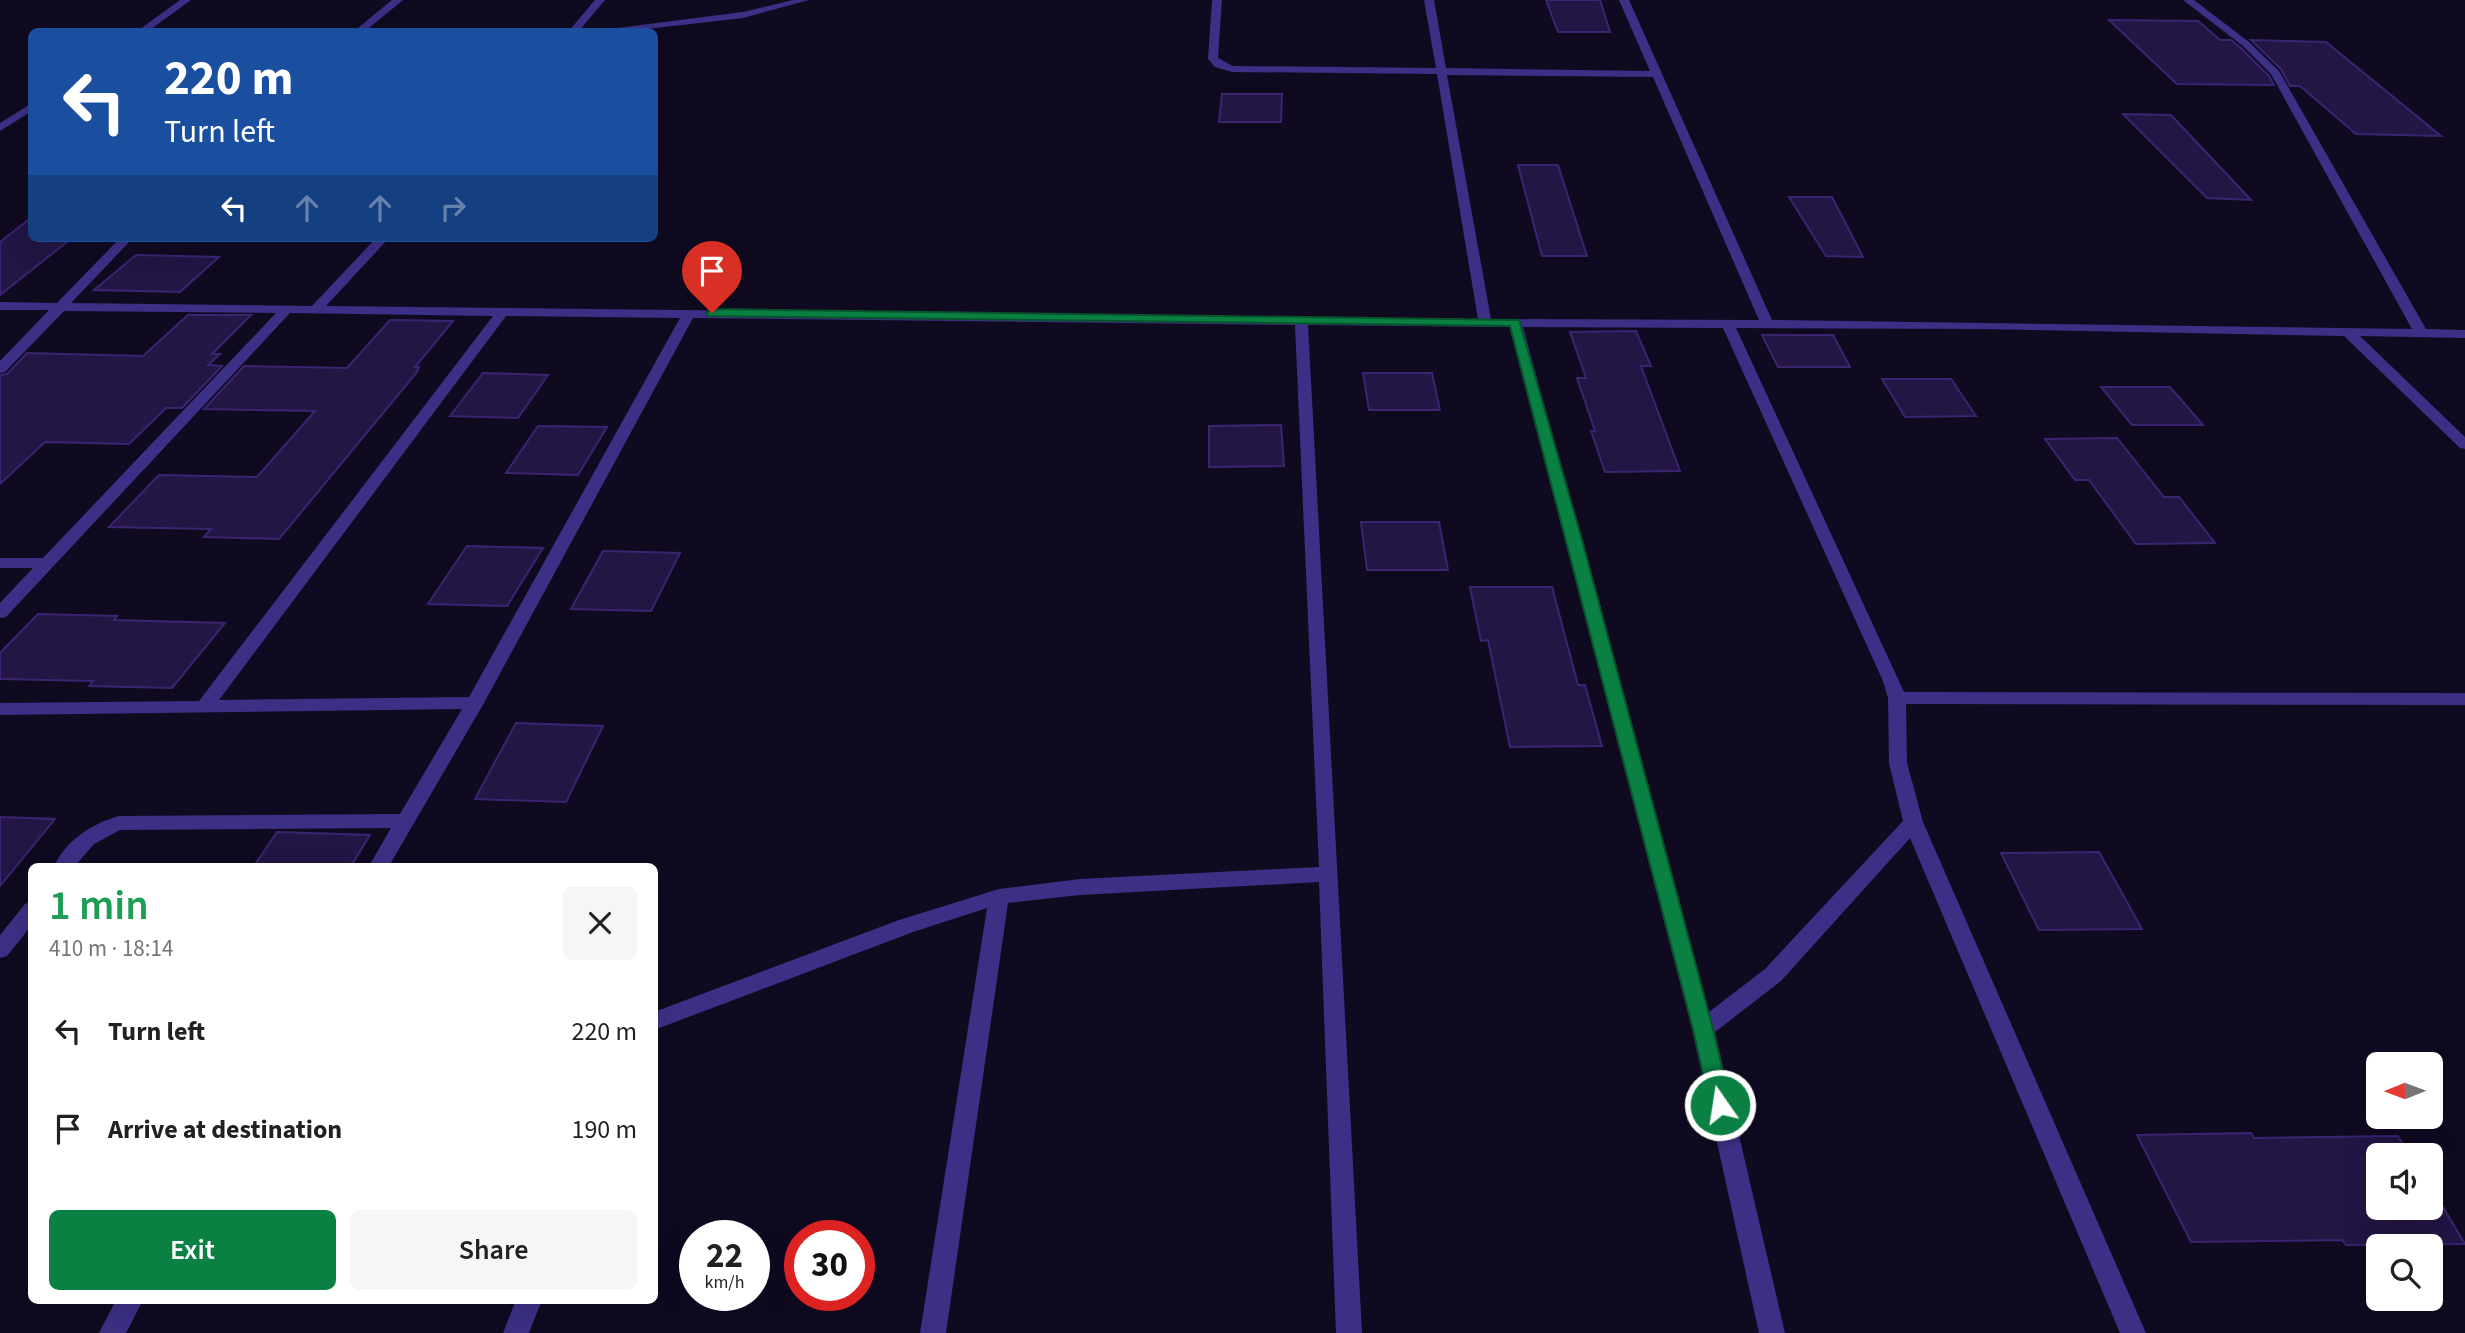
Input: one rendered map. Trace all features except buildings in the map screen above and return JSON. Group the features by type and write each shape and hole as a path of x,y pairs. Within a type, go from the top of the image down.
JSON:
{"street":[{"path":"146,28 186,0"},
{"path":"362,28 398,0"},
{"path":"576,28 600,0"},
{"path":"626,28 743,15 804,0"},
{"path":"1217,0 1213,59 1219,65 1232,69 1658,74"},
{"path":"1429,0 1485,323"},
{"path":"1624,0 1767,323"},
{"path":"2188,0 2246,44 2283,84 2299,120 2421,333"},
{"path":"0,128 28,109"},
{"path":"0,369 123,242"},
{"path":"316,309 379,242"},
{"path":"0,306 1485,323 1767,323 2465,334"},
{"path":"0,613 288,308"},
{"path":"204,706 503,311"},
{"path":"381,863 475,703 689,313"},
{"path":"1301,320 1349,1333"},
{"path":"1515,322 1703,1029 1772,1333"},
{"path":"1727,323 1892,681 1897,698 1898,763 1913,822 2133,1333"},
{"path":"2348,332 2465,445"},
{"path":"0,563 48,563"},
{"path":"1897,698 2465,699"},
{"path":"0,709 475,703"},
{"path":"66,863 82,843 98,830 119,823 406,821"},
{"path":"1703,1029 1773,975 1913,822"},
{"path":"658,1019 906,926 999,897 1080,887 1329,874"},
{"path":"933,1333 999,897"},
{"path":"0,950 28,914"},
{"path":"111,1333 128,1304"},
{"path":"516,1333 527,1304"}],"route":[{"path":"712,313 1515,322 1575,540 1703,1029 1720,1105"}]}
